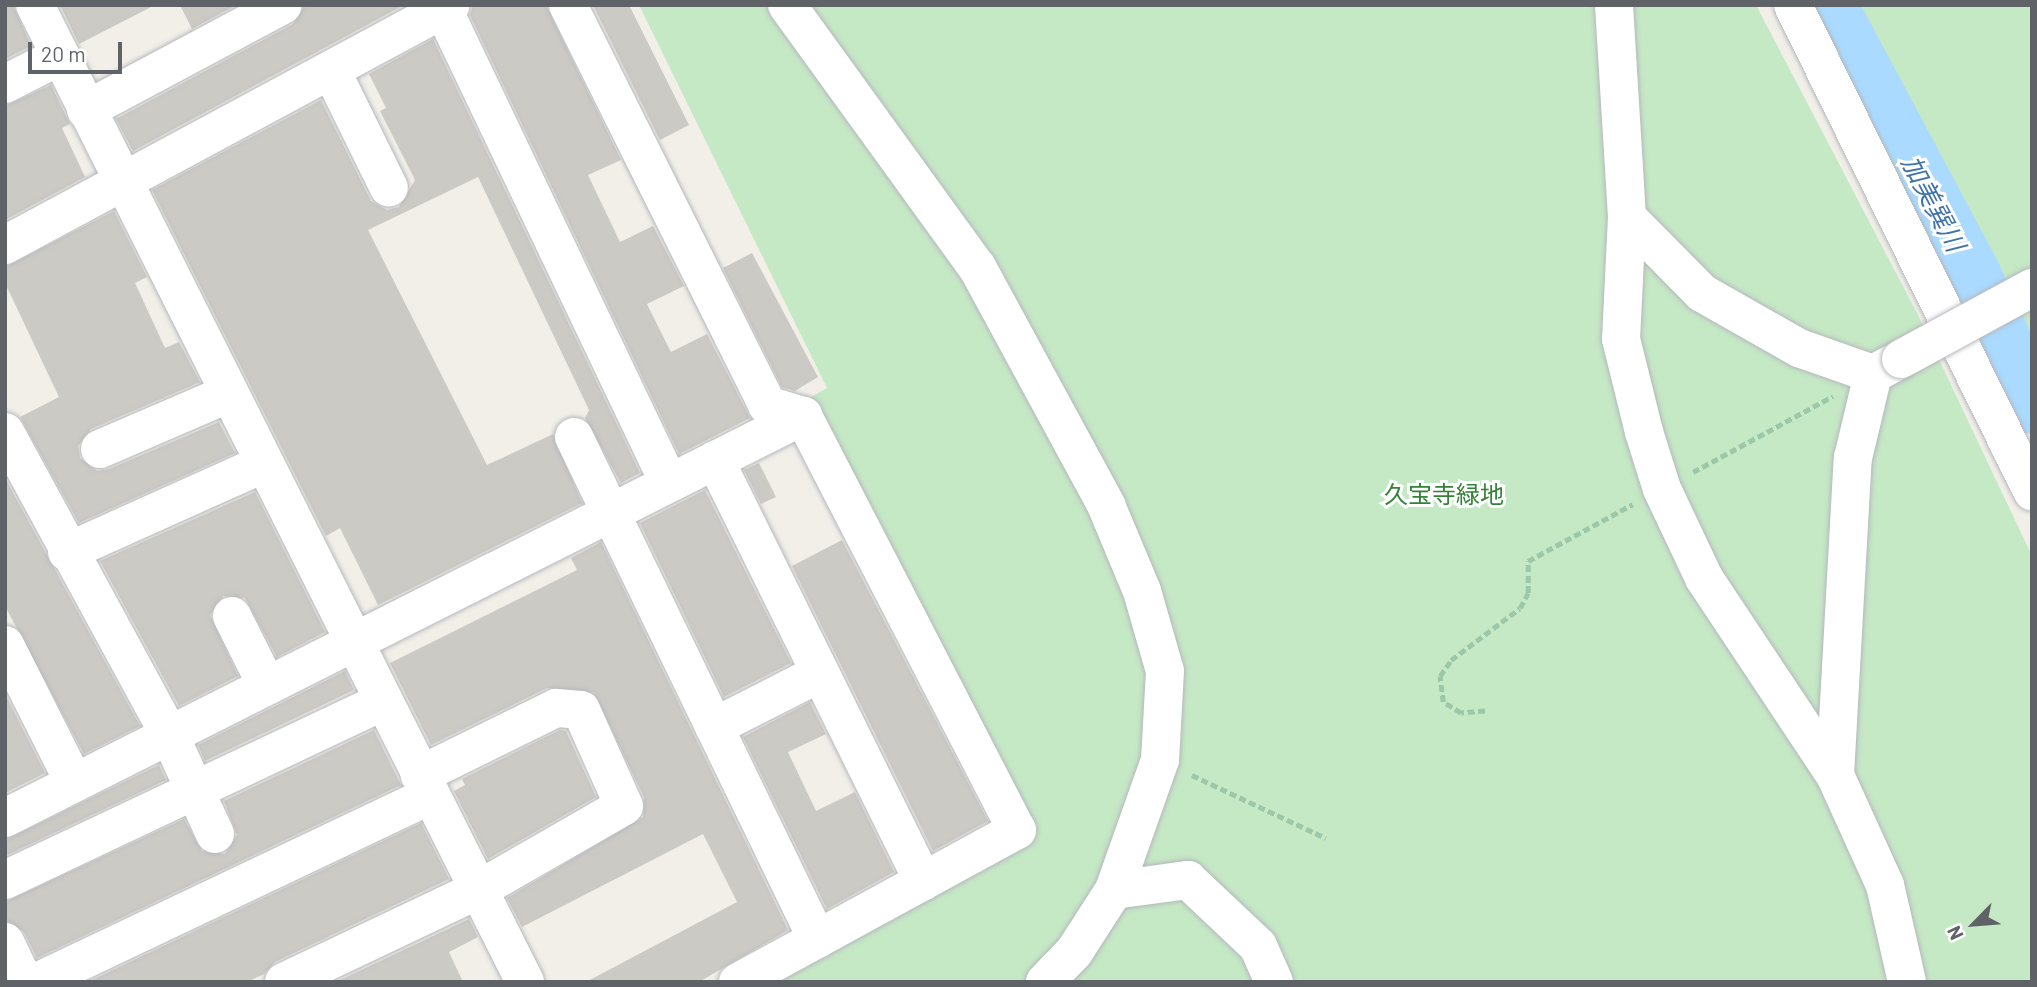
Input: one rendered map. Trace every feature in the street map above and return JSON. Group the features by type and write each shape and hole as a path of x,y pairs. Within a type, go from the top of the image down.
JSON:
{"street":[{"path":"86,110 283,5"},
{"path":"568,5 767,405 803,416 1017,830 738,982"},
{"path":"787,5 977,267 1106,505 1142,592 1165,671 1160,760 1114,890 1074,952 1045,982"},
{"path":"1614,5 1627,217 1621,339 1662,489 1704,578 1835,775 1885,885 1907,982"},
{"path":"1793,5 2032,491"},
{"path":"41,7 60,56 122,185 478,890 515,978"},
{"path":"5,245 122,185 447,7 669,483"},
{"path":"5,84 60,56"},
{"path":"331,70 389,188"},
{"path":"1627,217 1702,293 1799,348 1887,366 2032,288"},
{"path":"1835,775 1853,458 1887,366"},
{"path":"100,449 228,394"},
{"path":"5,818 352,640 803,416"},
{"path":"5,432 67,552 169,734 215,834"},
{"path":"574,437 817,939"},
{"path":"715,460 923,881"},
{"path":"67,552 263,464"},
{"path":"232,616 266,684"},
{"path":"5,645 74,782"},
{"path":"714,727 820,673"},
{"path":"5,880 383,701"},
{"path":"37,982 425,785 556,708 580,710 624,806 478,890 284,982"},
{"path":"1114,890 1188,880 1258,946 1274,982"},
{"path":"5,942 24,982"}],"path":[{"path":"1485,710 1450,709 1439,691 1440,676 1451,660 1520,608 1528,593 1528,561 1887,366"},
{"path":"1160,760 1326,838"}],"green space":[{"name":"久宝寺緑地","path":"639,5 1756,5 1918,315 2032,556 2032,982 767,982 1032,836 806,400 827,388"},
{"path":"1843,5 2032,5 2032,382 1984,278"}],"building":[{"path":"5,5 13,5 31,46 5,59"},
{"path":"60,5 155,5 79,44"},
{"path":"180,5 236,5 192,29"},
{"path":"305,5 404,5 133,151 116,119 293,24"},
{"path":"473,5 546,5 621,160 588,175 620,242 653,226 684,286 647,304 671,352 707,334 750,418 679,454 470,15"},
{"path":"593,5 629,5 689,125 660,140"},
{"path":"433,39 640,473 621,483 585,418 589,410 478,177 368,230 487,465 553,434 582,503 378,605 340,528 326,536 152,190 321,100 371,201 387,210 399,207 415,180 380,111 386,108 369,74"},
{"path":"51,85 70,124 62,128 85,177 5,220 5,106"},
{"path":"114,211 147,277 135,283 165,348 179,342 200,382 91,429 78,446 80,458 97,471 109,469 219,422 235,453 79,523 20,417 59,397 5,283 5,267"},
{"path":"752,253 818,377 795,391 782,387 723,268"},
{"path":"759,463 776,497 761,504 744,470"},
{"path":"5,478 140,726 84,754 5,606"},
{"path":"705,490 791,663 724,697 640,523"},
{"path":"255,492 325,632 277,657 245,598 223,596 210,615 238,676 179,706 100,561"},
{"path":"842,540 988,821 933,851 792,566"},
{"path":"601,542 788,930 699,982 586,982 737,902 703,834 522,927 507,898 643,817 644,797 594,693 547,688 431,745 390,663 577,570 571,558"},
{"path":"345,671 354,690 205,761 198,745"},
{"path":"5,694 45,773 5,793"},
{"path":"810,702 826,734 788,752 816,811 855,792 894,872 827,909 743,737"},
{"path":"374,730 401,785 37,958 24,932 5,920 5,902 184,819 202,851 225,854 237,835 224,801"},
{"path":"560,730 566,731 596,797 488,859 454,791 465,785 462,779"},
{"path":"159,765 166,780 5,856 5,840"},
{"path":"421,823 449,879 275,962 264,974 247,982 88,982"},
{"path":"469,919 478,937 449,952 463,982 336,982"}],"waterway":[{"name":"加美巽川","path":"1828,5 1973,277 2032,405"}]}
